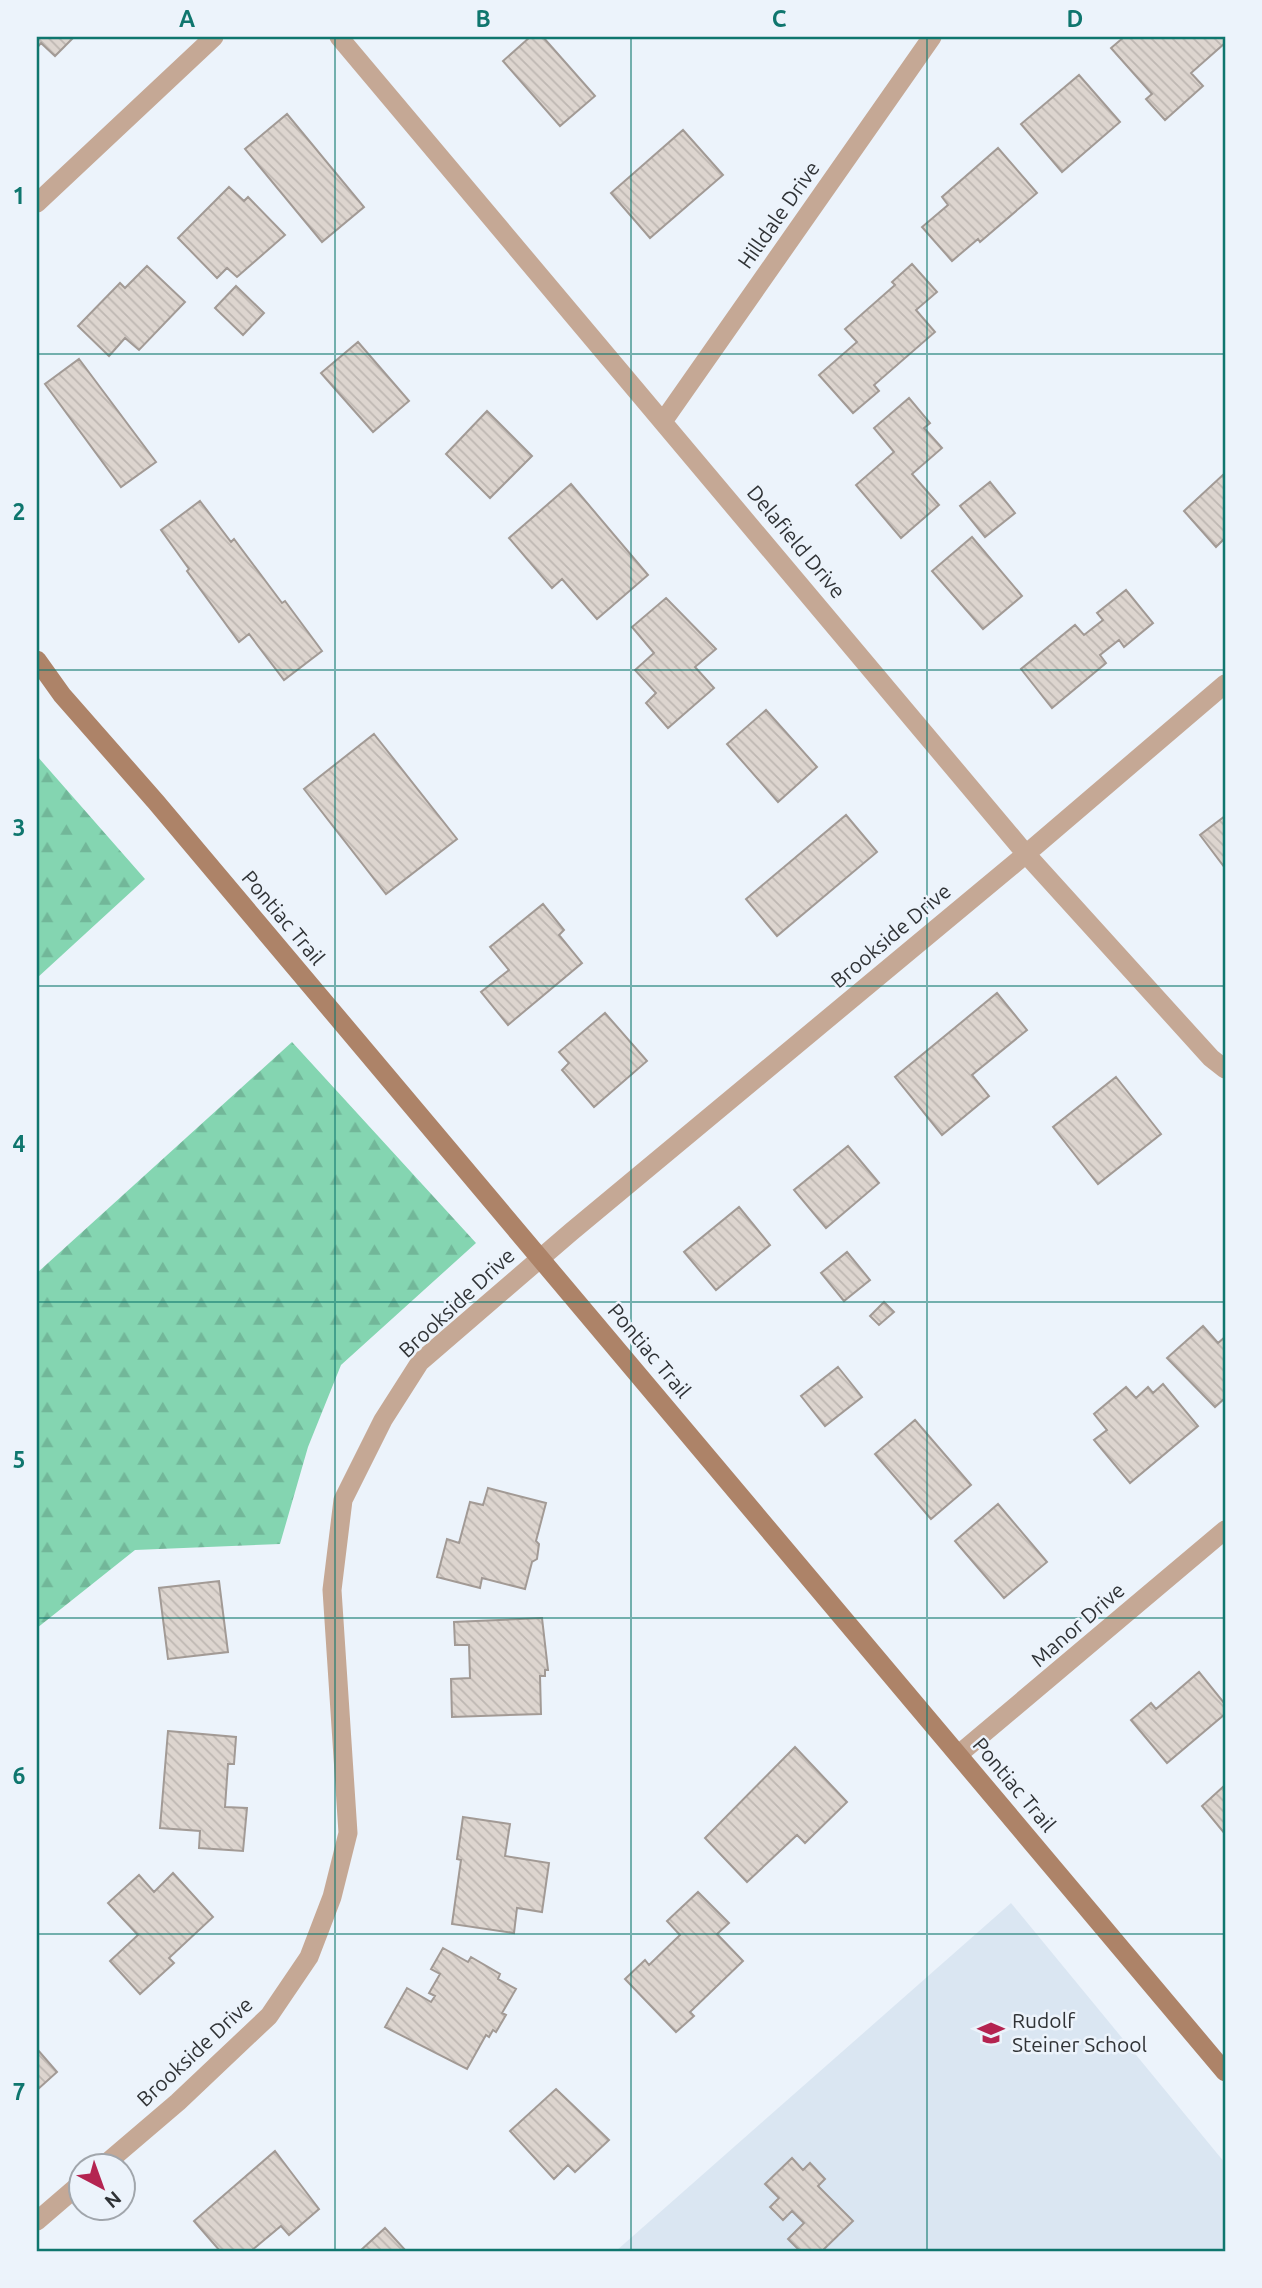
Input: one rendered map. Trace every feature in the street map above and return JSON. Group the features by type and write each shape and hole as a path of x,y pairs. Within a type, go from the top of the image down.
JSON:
{"main road":[{"name":"Pontiac Trail","path":"37,660 62,695 156,802 1225,2072"}],"street":[{"path":"37,203 214,37"},
{"name":"Delafield Drive","path":"339,37 664,420 1026,854 1211,1058 1225,1069"},
{"name":"Hilldale Drive","path":"664,420 932,37"},
{"name":"Brookside Drive","path":"118,2152 178,2102 270,2016 309,1957 332,1897 348,1833 332,1590 343,1500 383,1420 420,1362 540,1258 1026,854 1225,684"},
{"name":"Manor Drive","path":"958,1754 1225,1530"},
{"path":"37,2221 66,2196"}],"shaded area":[{"name":"Rudolf Steiner School","path":"1011,1903 1225,2163 1225,2251 616,2251"}],"green space":[{"path":"37,756 145,879 37,978"},
{"path":"292,1042 476,1243 341,1365 308,1447 280,1544 135,1550 37,1628 37,1273"}],"building":[{"path":"37,37 74,37 55,56 41,43 37,48"},
{"path":"530,37 543,37 595,96 560,126 503,61"},
{"path":"1124,37 1225,37 1225,43 1191,73 1203,86 1165,120 1146,99 1152,94 1111,48"},
{"path":"1079,75 1120,122 1062,172 1021,124"},
{"path":"287,114 364,207 322,242 245,149"},
{"path":"683,130 723,175 650,238 611,193"},
{"path":"998,148 1037,193 980,242 978,239 952,261 922,227 948,205 942,197"},
{"path":"229,187 244,201 248,197 285,235 237,277 227,268 217,278 178,238"},
{"path":"912,264 937,292 916,310 935,332 874,385 879,391 853,413 819,375 857,342 845,329 895,285 892,282"},
{"path":"147,266 185,302 139,350 125,338 109,356 78,326 120,283 125,288"},
{"path":"236,286 264,313 243,335 215,308"},
{"path":"358,342 409,401 373,432 321,373"},
{"path":"79,359 156,462 121,487 45,384"},
{"path":"909,398 930,423 924,428 942,448 912,474 939,505 901,538 856,485 894,452 874,428"},
{"path":"487,411 532,456 490,498 446,454"},
{"path":"1225,473 1225,538 1216,547 1184,511"},
{"path":"990,482 1015,513 985,537 960,506"},
{"path":"571,484 648,575 597,619 562,579 552,588 509,538"},
{"path":"200,501 231,542 234,539 282,603 285,601 322,651 284,680 249,634 239,642 161,530"},
{"path":"972,537 1022,596 983,629 932,571"},
{"path":"1126,590 1153,623 1124,647 1119,640 1100,655 1106,663 1052,708 1021,669 1075,625 1084,635 1103,620 1097,613"},
{"path":"666,598 716,649 695,667 714,688 668,728 646,703 656,693 635,670 654,653 632,627"},
{"path":"766,710 817,767 778,802 727,744"},
{"path":"374,734 457,839 386,894 304,789"},
{"path":"846,815 877,852 777,936 746,899"},
{"path":"1225,816 1225,868 1200,835"},
{"path":"543,904 564,930 559,935 582,963 508,1025 481,992 509,970 490,947"},
{"path":"997,993 1027,1030 972,1075 989,1096 942,1135 895,1077"},
{"path":"605,1013 647,1061 594,1107 562,1070 569,1063 559,1052"},
{"path":"1116,1077 1161,1134 1098,1184 1053,1127"},
{"path":"848,1146 879,1183 826,1228 794,1190"},
{"path":"739,1207 770,1245 716,1290 684,1252"},
{"path":"847,1252 870,1280 844,1301 821,1273"},
{"path":"884,1302 894,1312 879,1325 870,1316"},
{"path":"1203,1326 1218,1343 1225,1337 1225,1398 1215,1407 1167,1358"},
{"path":"838,1367 862,1397 825,1426 801,1396"},
{"path":"1163,1384 1198,1426 1130,1483 1094,1440 1107,1430 1094,1414 1126,1387 1136,1398 1148,1387 1153,1393"},
{"path":"915,1420 971,1485 931,1519 875,1454"},
{"path":"488,1488 546,1503 536,1541 539,1544 537,1559 532,1562 525,1589 482,1578 480,1588 437,1577 447,1539 459,1543 470,1502 483,1505"},
{"path":"998,1504 1047,1562 1004,1598 955,1541"},
{"path":"219,1581 228,1652 168,1659 159,1588"},
{"path":"542,1618 548,1670 545,1670 545,1676 540,1676 541,1714 452,1717 451,1679 470,1678 469,1645 455,1645 454,1622"},
{"path":"1199,1672 1225,1704 1225,1714 1167,1763 1131,1720 1151,1703 1156,1709"},
{"path":"168,1731 236,1737 234,1764 228,1764 225,1807 247,1808 243,1851 199,1848 200,1831 160,1828"},
{"path":"795,1747 847,1802 805,1843 797,1835 747,1882 705,1838"},
{"path":"1225,1785 1225,1834 1202,1806"},
{"path":"463,1817 510,1824 505,1856 549,1863 542,1912 517,1908 514,1933 452,1924 461,1860 457,1859"},
{"path":"173,1873 213,1917 169,1958 174,1963 140,1994 110,1961 138,1935 108,1903 139,1875 154,1892"},
{"path":"698,1892 729,1923 717,1934 743,1961 690,2012 694,2016 676,2032 625,1979 645,1960 649,1965 680,1935 667,1921"},
{"path":"443,1948 468,1962 471,1957 500,1974 498,1979 516,1989 502,2013 506,2015 496,2032 493,2030 489,2037 486,2035 467,2069 385,2027 407,1988 431,2002 435,1996 429,1993 440,1974 431,1969"},
{"path":"37,2049 57,2072 37,2090"},
{"path":"556,2089 609,2140 575,2172 568,2165 554,2179 510,2131"},
{"path":"275,2151 319,2209 289,2235 281,2226 251,2251 220,2251 194,2221"},
{"path":"792,2158 803,2170 810,2163 825,2179 818,2186 853,2221 822,2251 800,2251 788,2239 804,2223 792,2211 783,2220 770,2207 779,2198 765,2184"},
{"path":"385,2228 406,2251 360,2251"}],"place":[{"name":"Rudolf Steiner School","path":"991,2033"}]}
